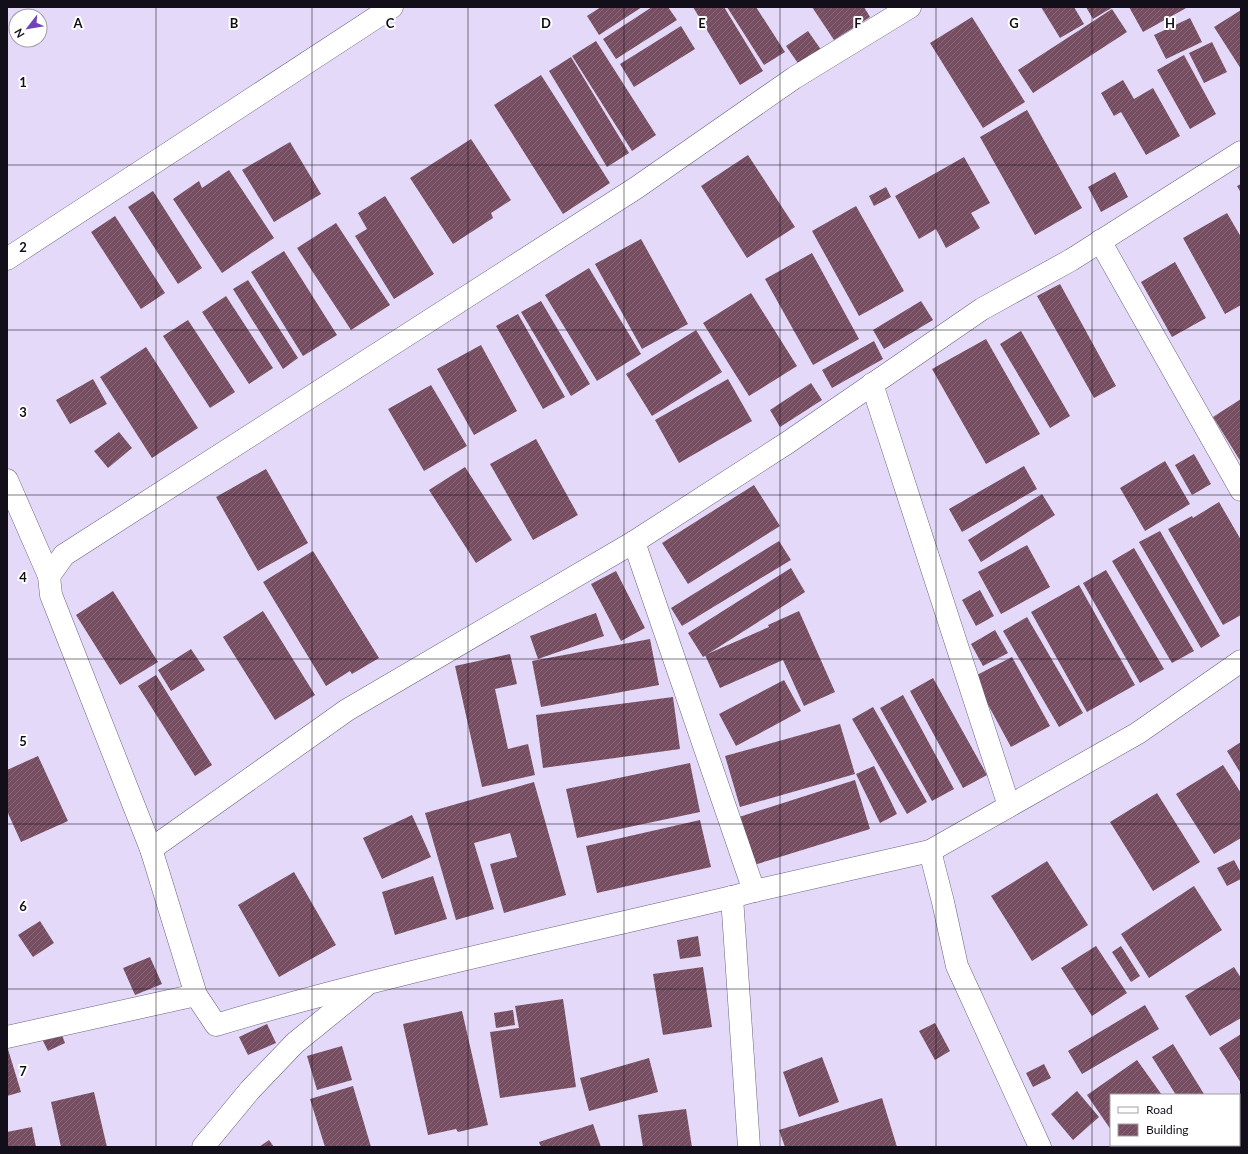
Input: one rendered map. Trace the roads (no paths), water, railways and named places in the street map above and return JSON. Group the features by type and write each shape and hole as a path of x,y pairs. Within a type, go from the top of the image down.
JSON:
{"street":[{"path":"7,259 392,7"},
{"path":"49,576 64,555 636,188 794,78 910,7"},
{"path":"151,849 347,710 634,542 787,443 982,309 1071,260 1241,152"},
{"path":"1100,241 1241,490"},
{"path":"872,384 1009,806"},
{"path":"7,480 49,576 51,595 151,849 196,995 216,1024 289,1003 369,983 754,891 930,851 1138,733 1241,661"},
{"path":"634,542 754,891"},
{"path":"930,851 957,966 1040,1147"},
{"path":"732,897 749,1147"},
{"path":"203,1147 250,1090 295,1043 369,983"},
{"path":"7,1037 196,995"}]}
